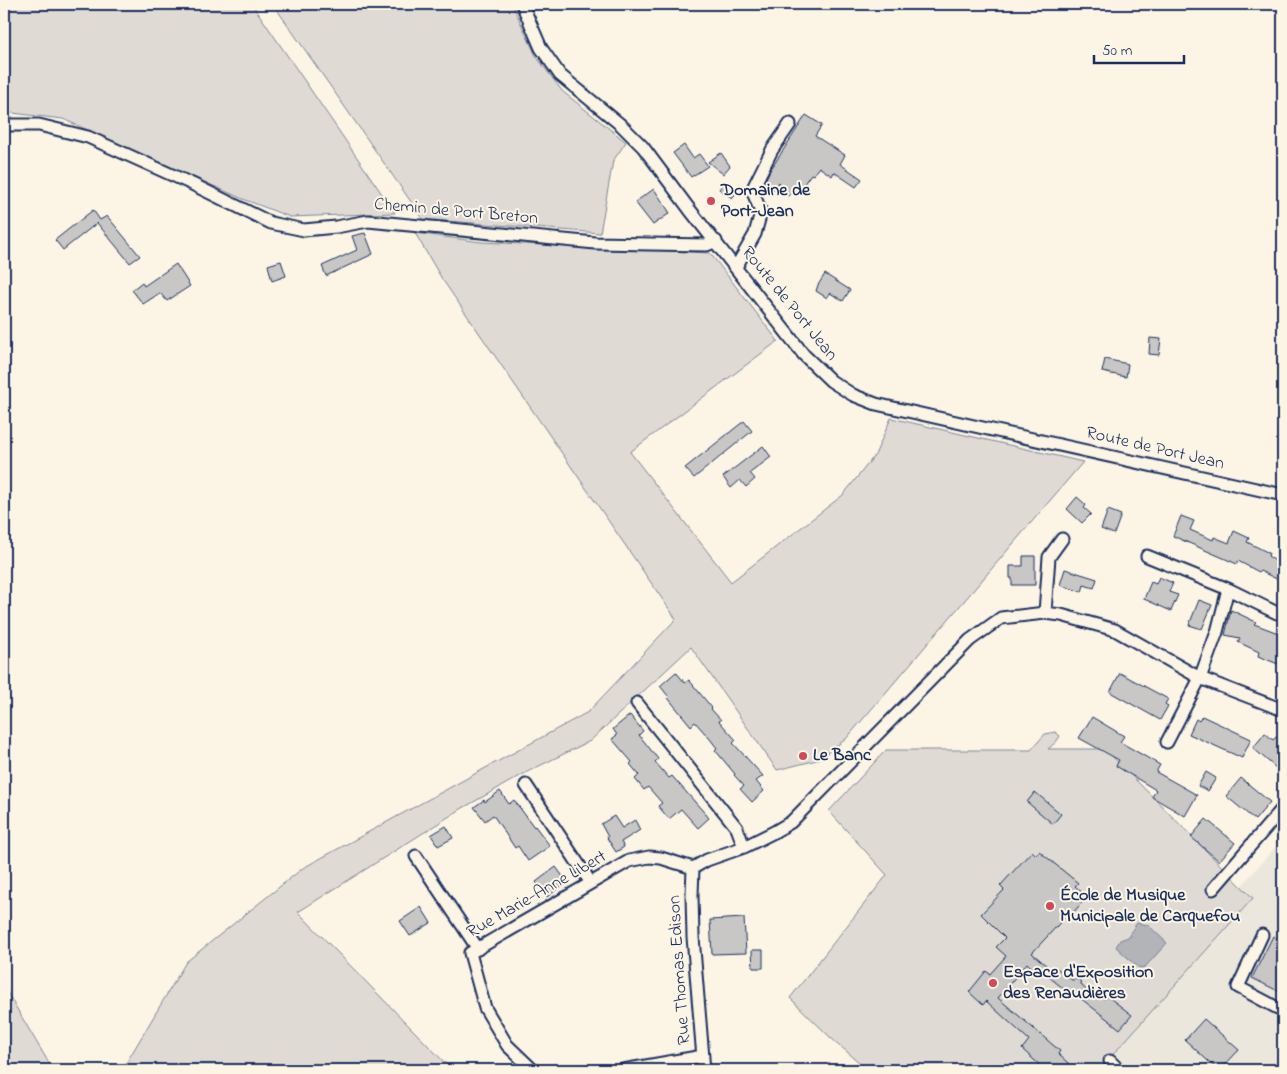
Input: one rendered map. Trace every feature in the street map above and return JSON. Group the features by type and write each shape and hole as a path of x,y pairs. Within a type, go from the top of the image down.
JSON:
{"street":[{"name":"Route de Port Jean","path":"522,4 541,48 560,74 643,147 804,355 830,381 876,404 1283,495"},
{"path":"736,267 755,234 761,212 752,190 772,150 790,124"},
{"name":"Chemin de Port Breton","path":"4,125 39,126 88,137 192,184 270,223 304,230 368,221 595,243 707,245 716,241"},
{"path":"1045,613 1049,557 1062,539"},
{"path":"1147,556 1228,589 1277,613"},
{"path":"1167,742 1200,678 1217,632 1228,589"},
{"path":"693,868 707,860 744,847 790,822 970,640 1001,618 1045,613 1061,615 1115,630 1200,678 1283,710"},
{"path":"637,703 737,828 744,847"},
{"path":"526,785 591,883"},
{"path":"1213,889 1283,808"},
{"path":"416,856 478,949"},
{"name":"Rue Marie-Anne Libert","path":"533,1070 507,1045 485,1008 470,953 629,862 649,857 661,858 693,868"},
{"name":"Rue Thomas Edison","path":"693,868 693,936 704,1070"},
{"path":"1262,935 1238,988 1283,1012"},
{"path":"623,1070 703,1056"},
{"path":"1110,1061 1119,1070"}],"shaded area":[{"path":"4,4 252,4 395,213 290,217 243,199 63,119 4,112"},
{"path":"273,4 512,4 536,56 562,91 626,142 613,161 600,233 423,219"},
{"path":"415,233 481,242 710,253 778,341 630,452 731,582 843,495 875,455 891,418 1083,462 846,739 817,760 777,770 691,647 590,741 529,771 461,809 298,912 452,1070 122,1070 186,962 303,868 588,712 676,619 442,279"},
{"path":"1055,732 1060,736 1048,749 1105,749 1253,898 1099,1070 868,1070 831,1038 790,998 887,875 829,811 886,750 1031,750 1045,734"},
{"path":"1283,838 1283,1070 1092,1070 1194,941"},
{"path":"1137,923 1148,925 1167,943 1145,967 1139,968 1116,947 1120,940 1131,936 1130,933"},
{"path":"4,987 53,1070 4,1070"}],"building":[{"path":"806,115 822,125 815,136 845,155 840,164 862,179 856,187 834,172 832,176 819,167 813,175 811,174 796,195 793,193 788,196 778,182 770,195 761,189 769,172"},
{"path":"684,145 693,158 699,154 708,166 691,177 673,153"},
{"path":"721,153 730,166 723,174 708,162"},
{"path":"725,182 738,191 732,198 719,189"},
{"path":"654,189 670,213 653,225 635,202"},
{"path":"93,210 100,220 107,216 140,256 130,263 97,223 63,250 55,240"},
{"path":"365,233 373,254 326,276 322,266 357,250 352,236"},
{"path":"281,261 286,276 272,281 268,265"},
{"path":"176,264 190,286 167,301 160,293 143,304 132,290 142,282 144,286"},
{"path":"825,274 850,290 843,301 830,293 827,298 816,291"},
{"path":"1150,338 1161,339 1159,355 1149,354"},
{"path":"1105,359 1128,364 1126,377 1102,372"},
{"path":"744,421 752,431 694,478 685,468"},
{"path":"763,446 771,457 750,473 755,479 746,487 740,480 731,488 723,477"},
{"path":"1077,497 1086,505 1084,508 1091,514 1082,523 1067,509"},
{"path":"1108,510 1121,515 1114,534 1101,529"},
{"path":"1181,516 1194,521 1190,530 1213,540 1214,537 1229,543 1234,531 1249,538 1247,542 1269,553 1268,556 1283,566 1283,582 1238,561 1237,564 1173,536"},
{"path":"1023,556 1035,556 1035,585 1012,585 1010,566 1023,566"},
{"path":"1065,569 1097,579 1094,588 1084,585 1082,592 1060,585"},
{"path":"1159,577 1173,583 1169,592 1178,595 1171,611 1144,599 1151,582 1156,584"},
{"path":"1199,600 1212,605 1202,629 1189,625"},
{"path":"1231,610 1256,622 1254,624 1281,634 1279,641 1283,643 1283,666 1258,656 1259,652 1238,642 1240,638 1225,635"},
{"path":"676,672 685,683 689,680 721,720 719,721 736,740 733,743 763,776 756,781 764,791 752,802 740,789 744,786 715,750 717,748 710,739 695,722 691,726 660,686"},
{"path":"1120,673 1168,699 1165,704 1168,706 1160,720 1110,692"},
{"path":"630,715 643,731 639,735 658,759 655,762 669,778 672,776 709,818 698,828 681,809 669,819 658,806 662,803 648,787 644,790 635,779 639,775 630,764 632,762 612,739 617,735 613,729"},
{"path":"1202,716 1251,739 1242,758 1189,734 1196,719 1199,721"},
{"path":"1092,717 1124,736 1120,742 1160,765 1156,772 1197,795 1185,816 1152,797 1156,790 1116,766 1119,760 1079,738"},
{"path":"1265,733 1273,740 1276,737 1283,743 1283,774 1253,748"},
{"path":"1206,772 1216,778 1208,791 1198,786"},
{"path":"1241,778 1270,802 1255,820 1226,796"},
{"path":"500,791 509,804 514,800 550,846 528,861 518,846 515,848 493,815 485,821 474,807 484,800 485,802"},
{"path":"1035,792 1061,814 1053,824 1027,802"},
{"path":"614,816 622,828 635,820 640,830 621,842 624,847 616,852 601,824"},
{"path":"1206,819 1235,843 1219,861 1191,837"},
{"path":"446,826 453,838 438,846 431,835"},
{"name":"École de Musique Municipale de Carquefou","path":"1032,851 1036,855 1039,851 1078,883 1075,886 1087,897 1071,915 1069,913 1032,953 1047,966 1039,975 1027,963 998,998 1060,1051 1058,1054 1076,1070 1045,1070 1022,1049 1029,1040 986,1001 983,1005 969,992 986,971 990,974 1006,956 996,947 1005,938 981,914 1004,890 1000,886"},
{"path":"556,867 567,882 547,897 536,882"},
{"path":"421,907 431,923 410,936 400,921"},
{"path":"744,918 746,953 712,954 710,920"},
{"path":"1273,936 1283,942 1283,980 1278,991 1252,978"},
{"path":"752,950 763,950 763,968 753,968"},
{"path":"1057,968 1072,980 1079,979 1082,986 1091,994 1093,991 1105,999 1107,996 1132,1015 1120,1029 1070,990 1068,992 1049,977"},
{"path":"1204,1019 1239,1050 1220,1070 1185,1040"}],"place":[{"name":"Domaine de Port-Jean","path":"711,201"},
{"name":"Le Banc","path":"803,756"},
{"name":"École de Musique Municipale de Carquefou","path":"1050,906"},
{"name":"Espace d'Exposition des Renaudières","path":"993,983"}]}
